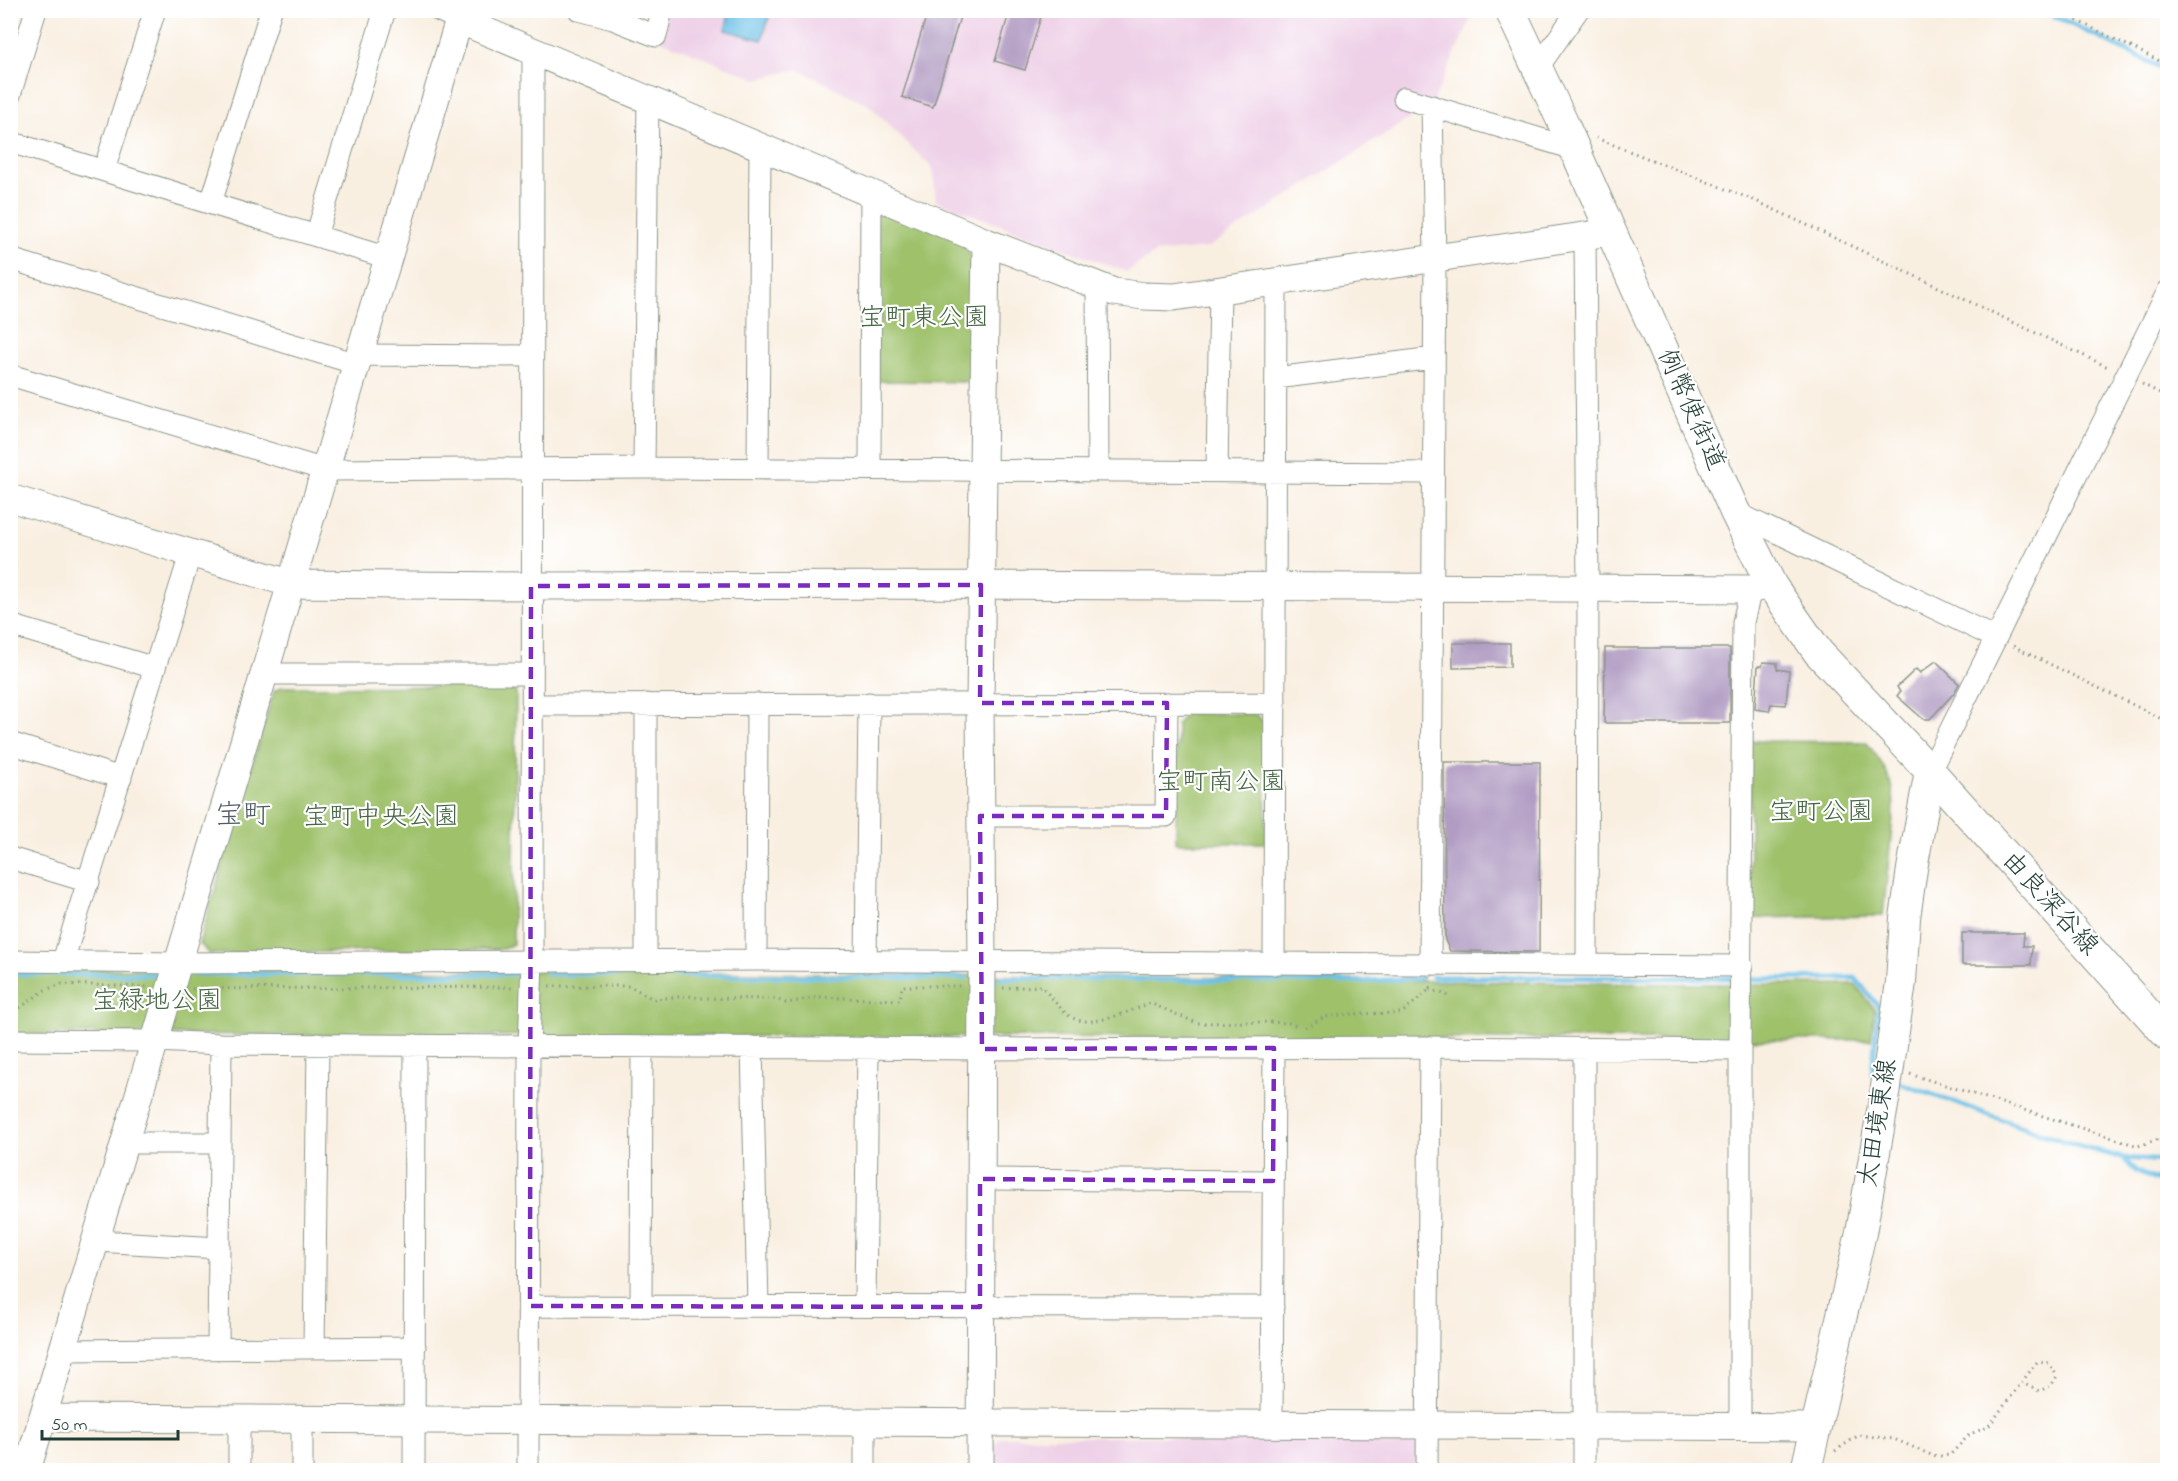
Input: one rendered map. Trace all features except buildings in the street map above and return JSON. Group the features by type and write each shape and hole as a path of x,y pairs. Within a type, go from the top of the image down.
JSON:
{"main road":[{"name":"例幣使街道","path":"1510,10 1569,137 1598,234 1735,512 1761,587 1818,652 1930,771"},
{"name":"由良深谷線","path":"1930,771 2168,1036"},
{"name":"太田境東線","path":"1817,1464 1817,1427 1861,1233 1887,1075 1901,982 1905,918 1912,868 1930,771"}],"street":[{"path":"10,95 36,10"},
{"path":"104,170 155,10"},
{"path":"211,203 271,10"},
{"path":"316,236 385,10"},
{"path":"579,10 657,36 662,10"},
{"path":"1537,69 1578,10"},
{"path":"27,1470 326,470 388,258 453,14 986,242 1114,292 1174,297 1598,234 1588,588 1587,965"},
{"path":"528,1470 533,50"},
{"path":"644,468 648,98"},
{"path":"1404,98 1569,137"},
{"path":"1430,964 1435,259 1432,106"},
{"path":"10,142 388,258"},
{"path":"758,469 760,146"},
{"path":"870,469 871,193"},
{"path":"980,1470 982,975 980,703 986,242"},
{"path":"10,259 358,359 531,356"},
{"path":"1274,964 1276,281"},
{"path":"1097,285 1098,470"},
{"path":"1217,470 1220,290"},
{"path":"1930,771 2168,291"},
{"path":"1276,378 1434,358"},
{"path":"10,375 326,470 644,468 1432,473"},
{"path":"10,498 292,584 1761,587 1743,622 1740,1426"},
{"path":"1735,512 1996,638"},
{"path":"63,962 191,552"},
{"path":"10,625 155,668"},
{"path":"265,674 532,674"},
{"path":"980,816 1166,816 1167,703"},
{"path":"532,705 1275,703"},
{"path":"645,704 645,961"},
{"path":"756,960 757,704"},
{"path":"866,962 869,704"},
{"path":"10,743 122,778"},
{"path":"10,858 89,882"},
{"path":"10,961 63,962 176,975 531,961 866,962 982,975 1274,964 1742,966"},
{"path":"10,1041 529,1047 982,1049 1430,1047 1740,1050"},
{"path":"218,1349 221,1044"},
{"path":"314,1348 318,1044"},
{"path":"414,1470 415,1045"},
{"path":"641,1306 642,1047"},
{"path":"752,1047 758,1306"},
{"path":"865,1305 868,1047"},
{"path":"1427,1470 1430,1047"},
{"path":"1272,1425 1274,1048"},
{"path":"1584,1048 1584,1470"},
{"path":"125,1143 220,1143"},
{"path":"980,1179 1273,1181"},
{"path":"96,1241 219,1248"},
{"path":"530,1306 1273,1307"},
{"path":"63,1350 415,1347"},
{"path":"43,1418 1817,1427"},
{"path":"239,1419 239,1470"},
{"path":"302,1420 302,1470"},
{"path":"865,1470 866,1422"}],"path":[{"path":"2055,10 2168,65"},
{"path":"1569,137 1756,201 2168,397"},
{"path":"1996,638 2168,722"},
{"path":"10,1015 45,990 62,984 176,975 531,986 630,986 653,999 688,996 776,999 786,1003 820,997 900,1000 902,986 982,975 1014,989 1041,986 1071,1017 1084,1021 1112,1017 1150,1003 1197,1023 1289,1023 1302,1028 1325,1017 1402,1013 1430,989 1430,964"},
{"path":"1430,989 1452,997"},
{"path":"1887,1075 2138,1146 2168,1136"},
{"path":"1817,1464 1859,1435 1894,1439 1936,1457 1950,1455 1970,1434 1988,1427 2037,1362 2049,1363 2056,1376 2051,1386 2039,1391 2022,1383"}],"highlighted area":[{"path":"981,585 980,703 1167,703 1166,816 980,816 982,1049 1274,1048 1273,1181 980,1179 980,1307 530,1306 531,586"}],"shaded area":[{"path":"666,10 1468,10 1474,12 1432,104 1207,248 1155,253 1127,272 936,201 933,169 869,105 798,69 757,79 660,40"},
{"path":"1002,1437 1409,1437 1419,1446 1419,1470 992,1470 992,1446"}],"green space":[{"name":"宝町東公園","path":"887,209 962,241 971,257 971,382 876,381 876,217"},
{"name":"宝町中央公園","path":"510,686 516,693 513,944 503,949 210,954 199,943 274,691 282,687"},
{"name":"宝町南公園","path":"1186,713 1255,714 1265,723 1266,843 1176,843 1177,724"},
{"name":"宝町公園","path":"1750,741 1866,742 1883,765 1892,787 1894,807 1883,916 1750,918"},
{"name":"宝緑地公園","path":"11,968 921,975 1619,984 1855,984 1875,1010 1871,1040 11,1034"}],"water":[{"path":"730,11 771,11 762,40 725,30"}],"waterway":[{"path":"2042,10 2168,71"},
{"path":"10,974 159,974"},
{"path":"193,974 515,974"},
{"path":"547,974 966,978"},
{"path":"1433,977 1734,978"},
{"path":"999,978 1355,982 1421,978"},
{"path":"1744,979 1855,978 1879,1007 1872,1073 1877,1075"},
{"path":"1897,1082 2062,1141 2122,1158 2168,1160"},
{"path":"2122,1158 2137,1172 2158,1181 2168,1189"}],"district":[{"name":"宝町","path":"243,816"}]}
